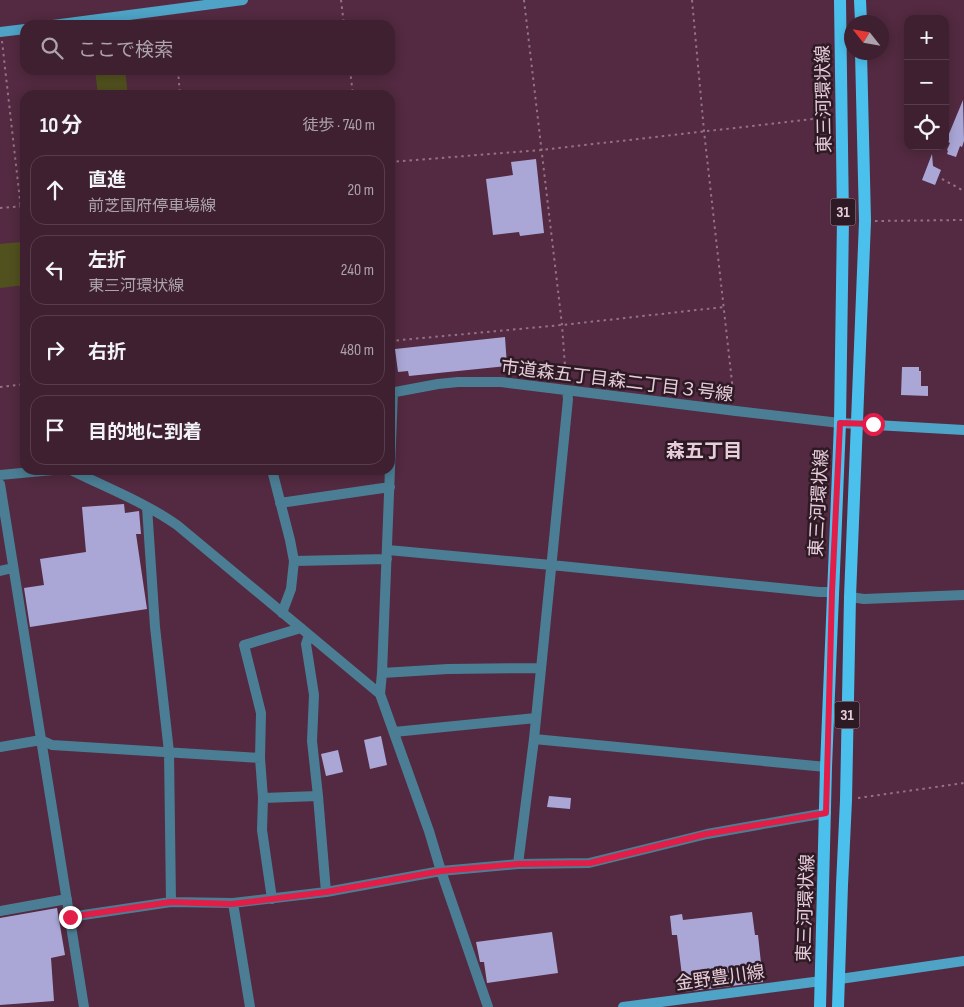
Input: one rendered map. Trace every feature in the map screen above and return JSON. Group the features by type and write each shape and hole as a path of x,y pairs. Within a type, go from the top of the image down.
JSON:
{"main road":[{"path":"91,20 243,0"},
{"name":"東三河環状線","path":"820,1007 826,767 840,423 843,219 840,0"},
{"path":"860,0 860,15"},
{"path":"1,32 20,30"},
{"name":"東三河環状線","path":"838,1007 846,800 856,424 866,220 861,60"},
{"path":"840,423 964,430"},
{"path":"840,979 964,961"},
{"name":"金野豊川線","path":"623,1007 821,981"}],"street":[{"name":"市道森五丁目森二丁目３号線","path":"395,392 438,384 474,381 501,382 840,423"},
{"path":"518,864 534,739 568,399 567,391"},
{"path":"0,475 20,473"},
{"path":"81,475 162,514 380,694"},
{"path":"273,475 294,561 291,590 282,613"},
{"path":"390,475 380,694 429,831 488,1007"},
{"path":"0,484 84,1007"},
{"path":"280,503 390,486"},
{"path":"147,507 155,627 169,752 171,902"},
{"path":"294,561 387,554 551,565 832,592"},
{"path":"0,571 13,568"},
{"path":"850,597 864,599 964,595"},
{"path":"272,899 262,830 264,798 260,758 261,713 244,645 305,632"},
{"path":"305,632 314,695 312,741 326,892"},
{"path":"382,673 448,669 541,668"},
{"path":"394,732 536,718"},
{"path":"534,739 826,767"},
{"path":"0,747 40,740 52,745 260,758"},
{"path":"264,798 318,796"},
{"path":"70,917 171,902 232,904 326,892 441,871 518,864 590,863 706,834 826,813"},
{"path":"0,911 67,899"},
{"path":"232,904 250,1007"}],"path":[{"path":"341,0 343,20"},
{"path":"524,0 562,325 567,391"},
{"path":"692,0 704,131 736,411"},
{"path":"1,32 20,197"},
{"path":"178,75 180,90"},
{"path":"351,75 352,90"},
{"path":"395,162 541,150 841,116"},
{"path":"942,179 964,191"},
{"path":"0,208 20,206"},
{"path":"866,220 964,220"},
{"path":"395,341 724,307"},
{"path":"0,387 20,385"},
{"path":"846,800 964,783"}],"shaded area":[{"path":"96,75 126,75 127,90 97,90"},
{"path":"20,242 20,286 0,288 0,244"}],"building":[{"path":"963,100 964,141 956,157 947,154 950,143 949,134"},
{"path":"932,154 933,166 941,170 935,185 922,180"},
{"path":"536,159 544,233 520,236 519,232 493,235 486,179 513,175 511,162"},
{"path":"505,337 507,366 409,376 408,371 398,372 395,349"},
{"path":"902,367 919,367 919,371 921,371 921,386 928,386 928,396 901,395"},
{"path":"124,504 125,513 139,511 141,534 136,534 147,609 30,627 24,588 44,585 40,559 86,552 82,507"},
{"path":"381,736 387,765 370,769 364,740"},
{"path":"338,750 343,772 326,776 321,754"},
{"path":"549,796 571,798 570,809 547,807"},
{"path":"57,908 65,955 51,958 54,1001 0,1005 0,918"},
{"path":"752,912 755,935 758,935 763,982 684,992 677,935 672,935 670,916 682,914 683,920"},
{"path":"552,932 558,973 487,983 484,962 480,962 476,942"}],"district":[{"name":"森五丁目","path":"704,451"}],"route":[{"path":"70,917 171,902 232,904 326,892 441,871 518,864 590,863 706,834 826,813 832,592 840,423 873,424"}]}
